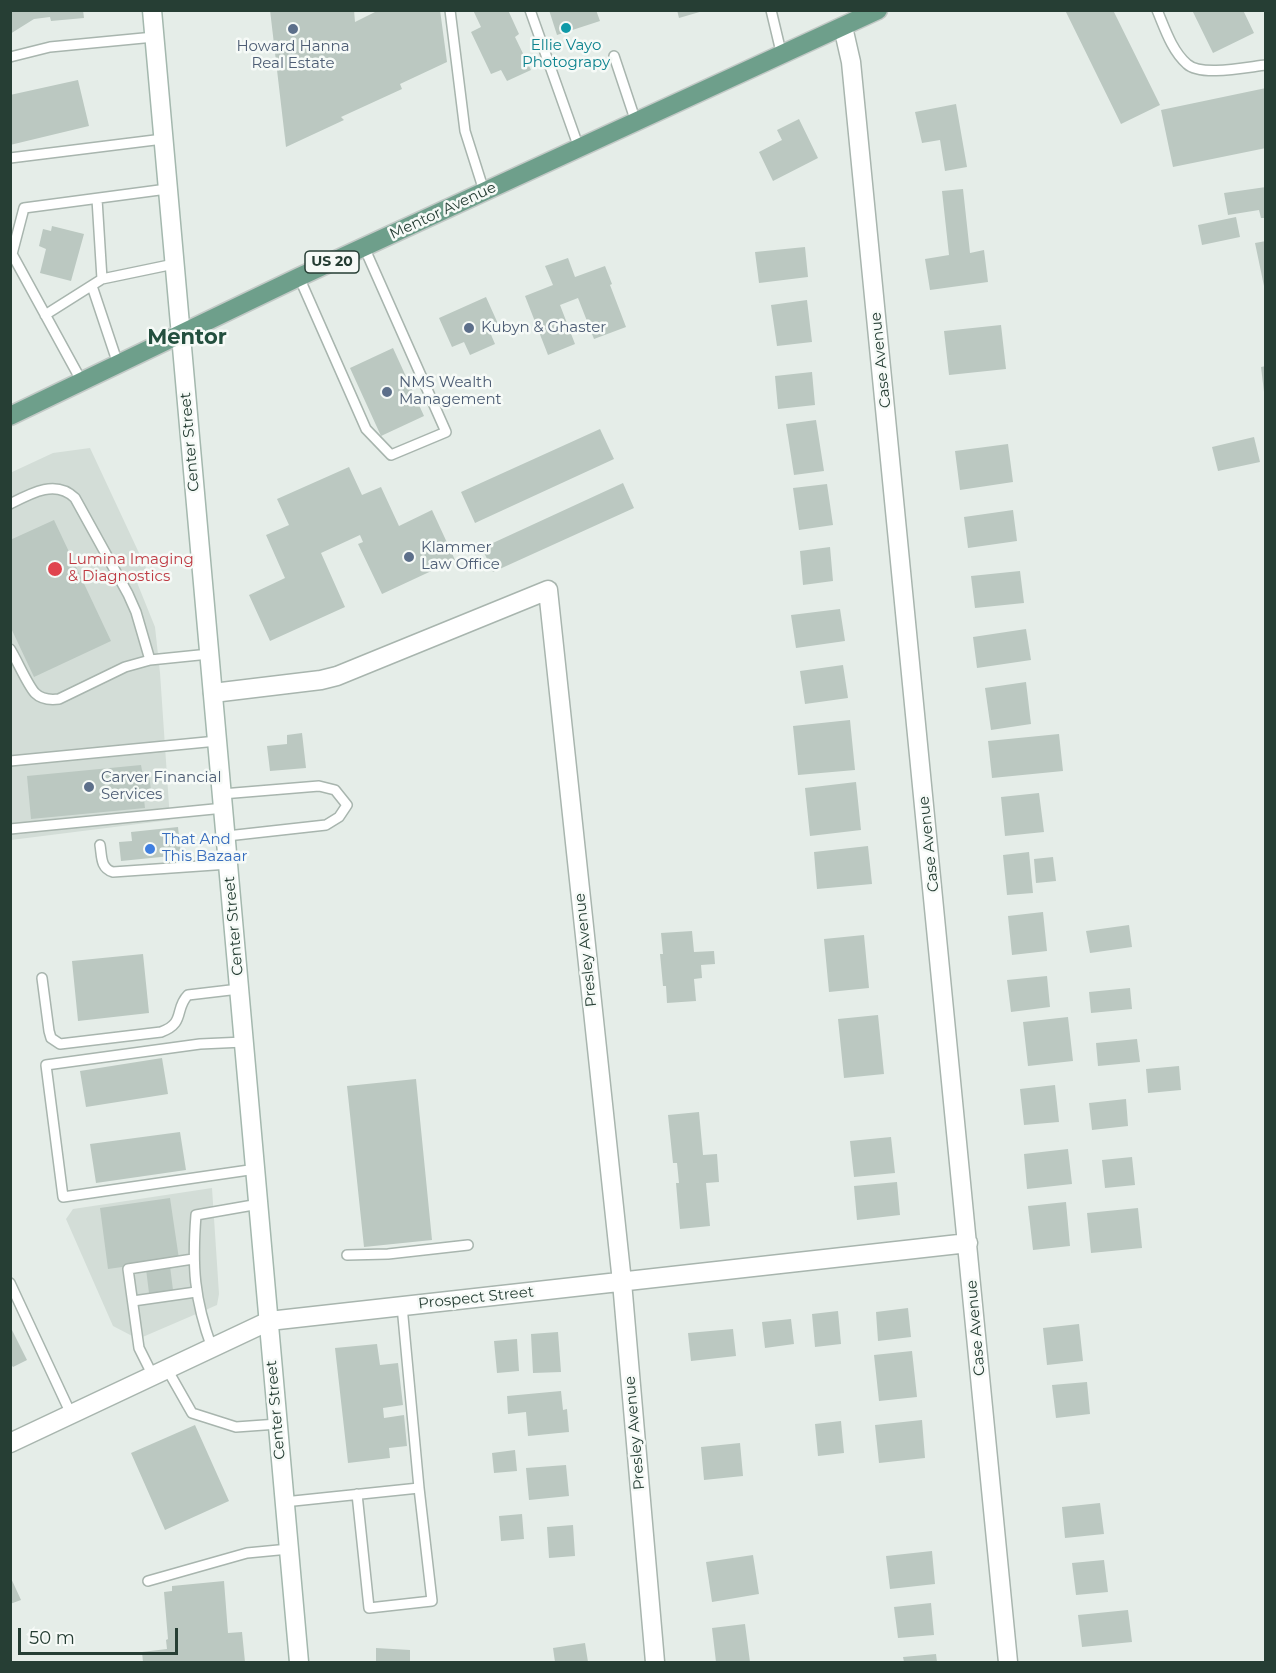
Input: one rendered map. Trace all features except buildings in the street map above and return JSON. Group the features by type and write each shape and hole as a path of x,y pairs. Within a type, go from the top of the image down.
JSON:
{"main road":[{"name":"Mentor Avenue","path":"10,416 299,277 783,56 850,19 878,10"}],"street":[{"name":"Center Street","path":"152,10 299,1662"},
{"name":"Case Avenue","path":"850,19 851,62 1008,1662"},
{"name":"Presley Avenue","path":"213,693 337,676 548,590 622,1282 656,1662"},
{"name":"Prospect Street","path":"10,1443 269,1321 968,1243"}],"lane":[{"path":"450,10 465,131 484,191"},
{"path":"530,10 579,148"},
{"path":"771,10 783,56"},
{"path":"1157,10 1175,50 1188,66 1210,71 1266,65"},
{"path":"10,57 50,47 154,38"},
{"path":"614,56 636,122"},
{"path":"10,158 163,139"},
{"path":"82,382 12,254 24,208 167,189"},
{"path":"97,199 102,279"},
{"path":"299,277 366,429 391,455 446,432 364,247"},
{"path":"45,315 102,279 174,264"},
{"path":"92,286 118,363"},
{"path":"10,504 39,490 68,491 75,498 128,594 136,612 150,660"},
{"path":"10,649 36,693 53,700 112,671 150,660 209,654"},
{"path":"10,761 217,741"},
{"path":"10,829 319,786 335,790 347,805 339,817 326,825 227,836"},
{"path":"100,845 105,868 113,872 229,864"},
{"path":"42,978 48,1031 51,1038 60,1044 161,1032 176,1024 183,1000 188,995 239,989"},
{"path":"244,1042 200,1044 46,1065 63,1197 256,1169"},
{"path":"212,1348 201,1319 196,1292 193,1259 196,1215 259,1204"},
{"path":"347,1255 387,1254 468,1245"},
{"path":"193,1259 128,1269 139,1348 192,1413 236,1427 278,1424"},
{"path":"10,1283 71,1414"},
{"path":"133,1301 196,1292"},
{"path":"357,1494 369,1608 432,1601 402,1306"},
{"path":"284,1502 419,1488"},
{"path":"148,1581 247,1553 289,1549"}],"shaded area":[{"path":"90,448 146,568 136,580 155,627 170,820 11,840 10,473 53,453"},
{"path":"212,1188 219,1294 217,1305 138,1339 113,1326 66,1219 73,1209"}],"place":[{"name":"Ellie Vayo Photograpy","path":"566,28"},
{"name":"Howard Hanna Real Estate","path":"293,29"},
{"name":"Kubyn & Ghaster","path":"469,328"},
{"name":"NMS Wealth Management","path":"387,392"},
{"name":"Klammer Law Office","path":"409,557"},
{"name":"Lumina Imaging & Diagnostics","path":"55,569"},
{"name":"Carver Financial Services","path":"89,787"},
{"name":"That And This Bazaar","path":"150,849"}],"district":[{"name":"Mentor","path":"187,338"}]}
